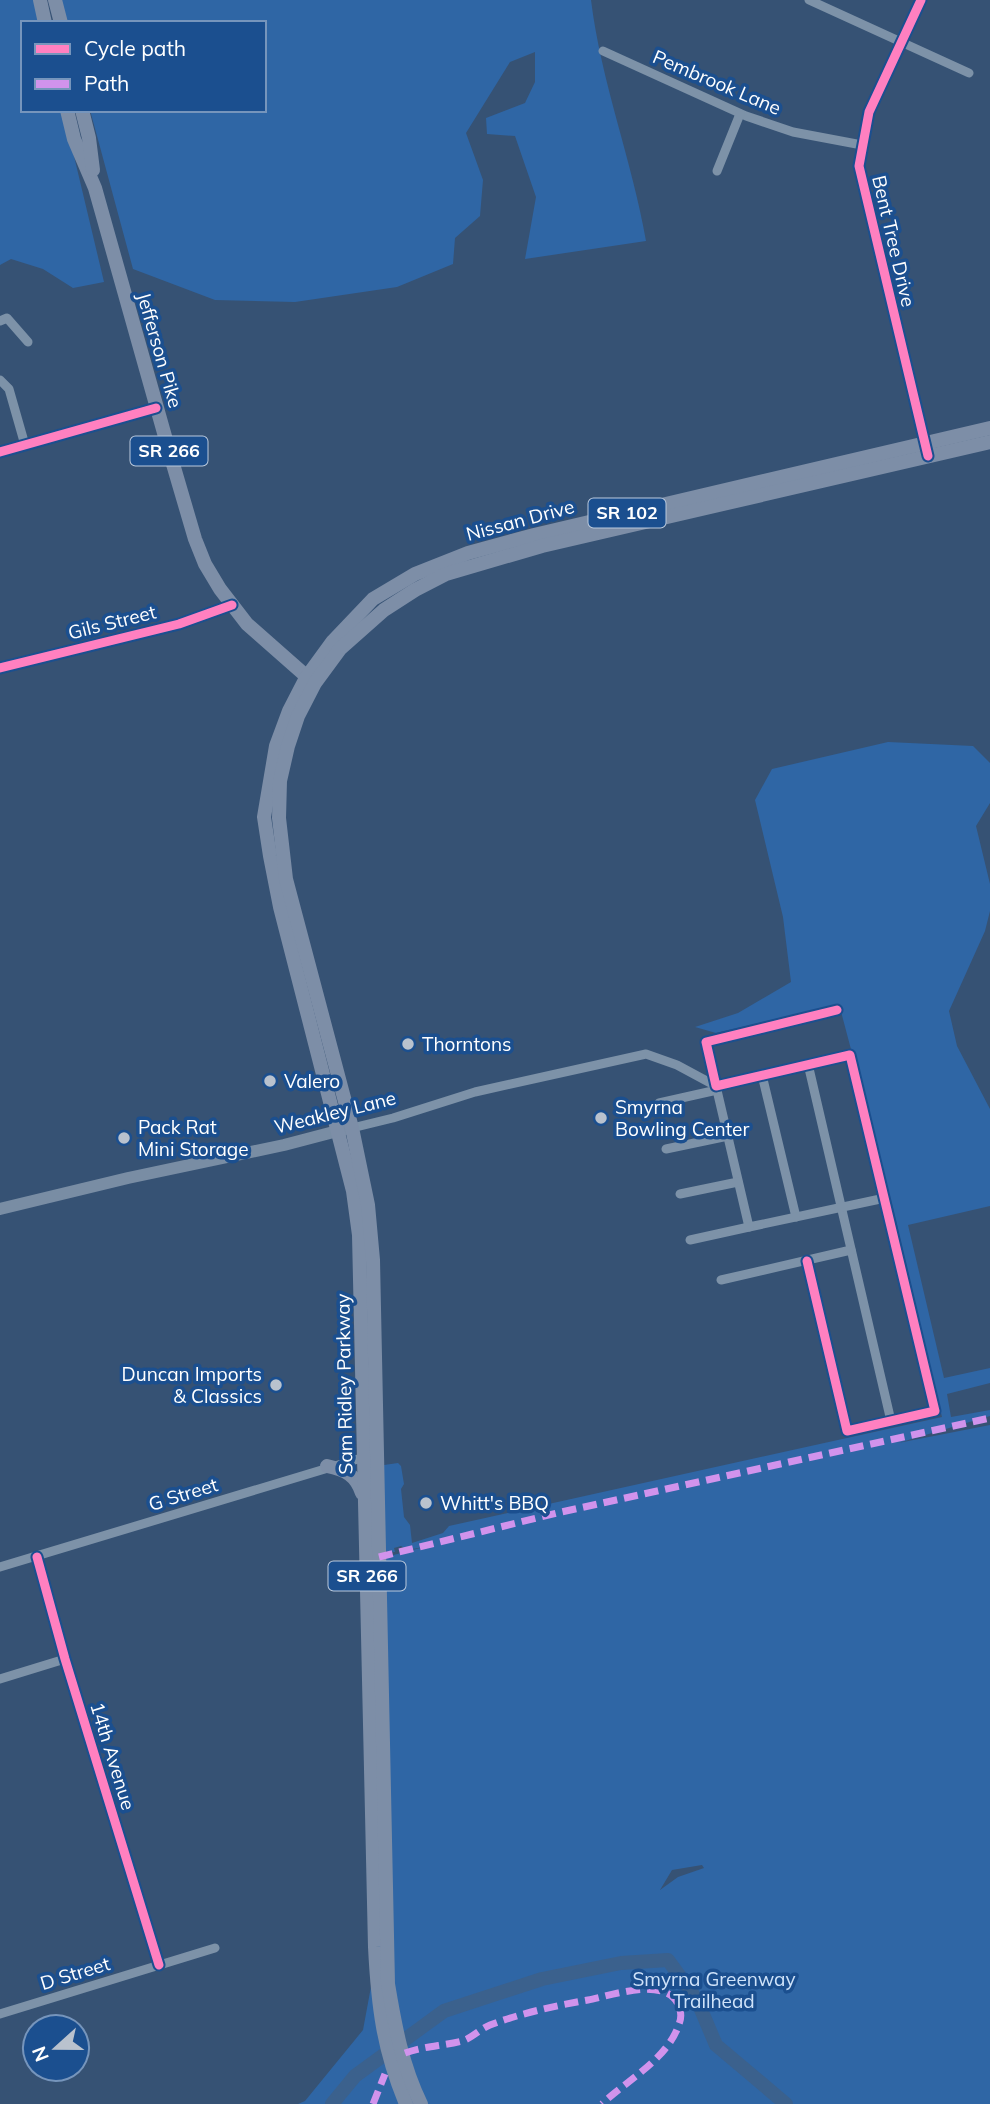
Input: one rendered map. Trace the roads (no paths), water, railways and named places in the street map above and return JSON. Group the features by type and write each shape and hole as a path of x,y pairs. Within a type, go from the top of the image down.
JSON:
{"main road":[{"path":"40,0 45,21"},
{"path":"55,0 60,21"},
{"name":"Jefferson Pike","path":"67,112 74,139 95,188 156,408 195,540 205,564 232,605 262,639 310,681"},
{"name":"Jefferson Pike","path":"82,112 89,138 95,188"},
{"name":"Nissan Drive","path":"926,450 990,428"},
{"name":"Nissan Drive","path":"310,681 332,641 373,599 415,574 468,553 547,532 926,450 990,442"},
{"name":"Sam Ridley Parkway","path":"310,681 289,711 275,746 264,817 279,907 345,1129 354,1191 359,1234 370,1456 388,1984 398,2043 421,2104"},
{"name":"Weakley Lane","path":"0,1209 345,1129"},
{"name":"Sam Ridley Parkway","path":"370,1456 365,1502 375,1947 381,2023 396,2079 406,2104"},
{"path":"327,1466 349,1473 358,1482 365,1502"}],"street":[{"path":"809,0 969,73"},
{"name":"Bent Tree Drive","path":"921,0 869,112 859,166 926,450"},
{"name":"Pembrook Lane","path":"603,51 740,114 793,132 862,145"},
{"path":"717,171 740,114"},
{"path":"0,321 8,318 28,342"},
{"path":"0,380 9,389 25,445"},
{"path":"0,452 156,408"},
{"name":"Gils Street","path":"0,668 178,624 232,605"},
{"path":"748,1227 706,1042 837,1010"},
{"name":"Weakley Lane","path":"345,1129 393,1118 475,1092 646,1054 677,1065 717,1088"},
{"path":"659,1103 850,1055 935,1411 846,1431 807,1261"},
{"path":"808,1065 891,1421"},
{"path":"762,1075 796,1217"},
{"path":"666,1149 728,1136"},
{"path":"680,1194 738,1182"},
{"path":"690,1240 885,1198"},
{"path":"722,1280 851,1250"},
{"name":"G Street","path":"0,1567 327,1466 370,1456"},
{"name":"14th Avenue","path":"37,1556 65,1659 159,1965"},
{"path":"0,1679 65,1659"},
{"name":"D Street","path":"0,2014 215,1948"}],"waterway":[{"path":"332,2104 355,2076 444,2011 542,1979 621,1963 668,1960 697,2000 716,2045 786,2104"}],"place":[{"name":"Thorntons","path":"408,1044"},
{"name":"Valero","path":"270,1081"},
{"name":"Smyrna Bowling Center","path":"601,1118"},
{"name":"Pack Rat Mini Storage","path":"124,1138"},
{"name":"Duncan Imports & Classics","path":"276,1385"},
{"name":"Whitt's BBQ","path":"426,1503"}],"park label":[{"name":"Smyrna Greenway Trailhead","path":"714,1990"}]}
